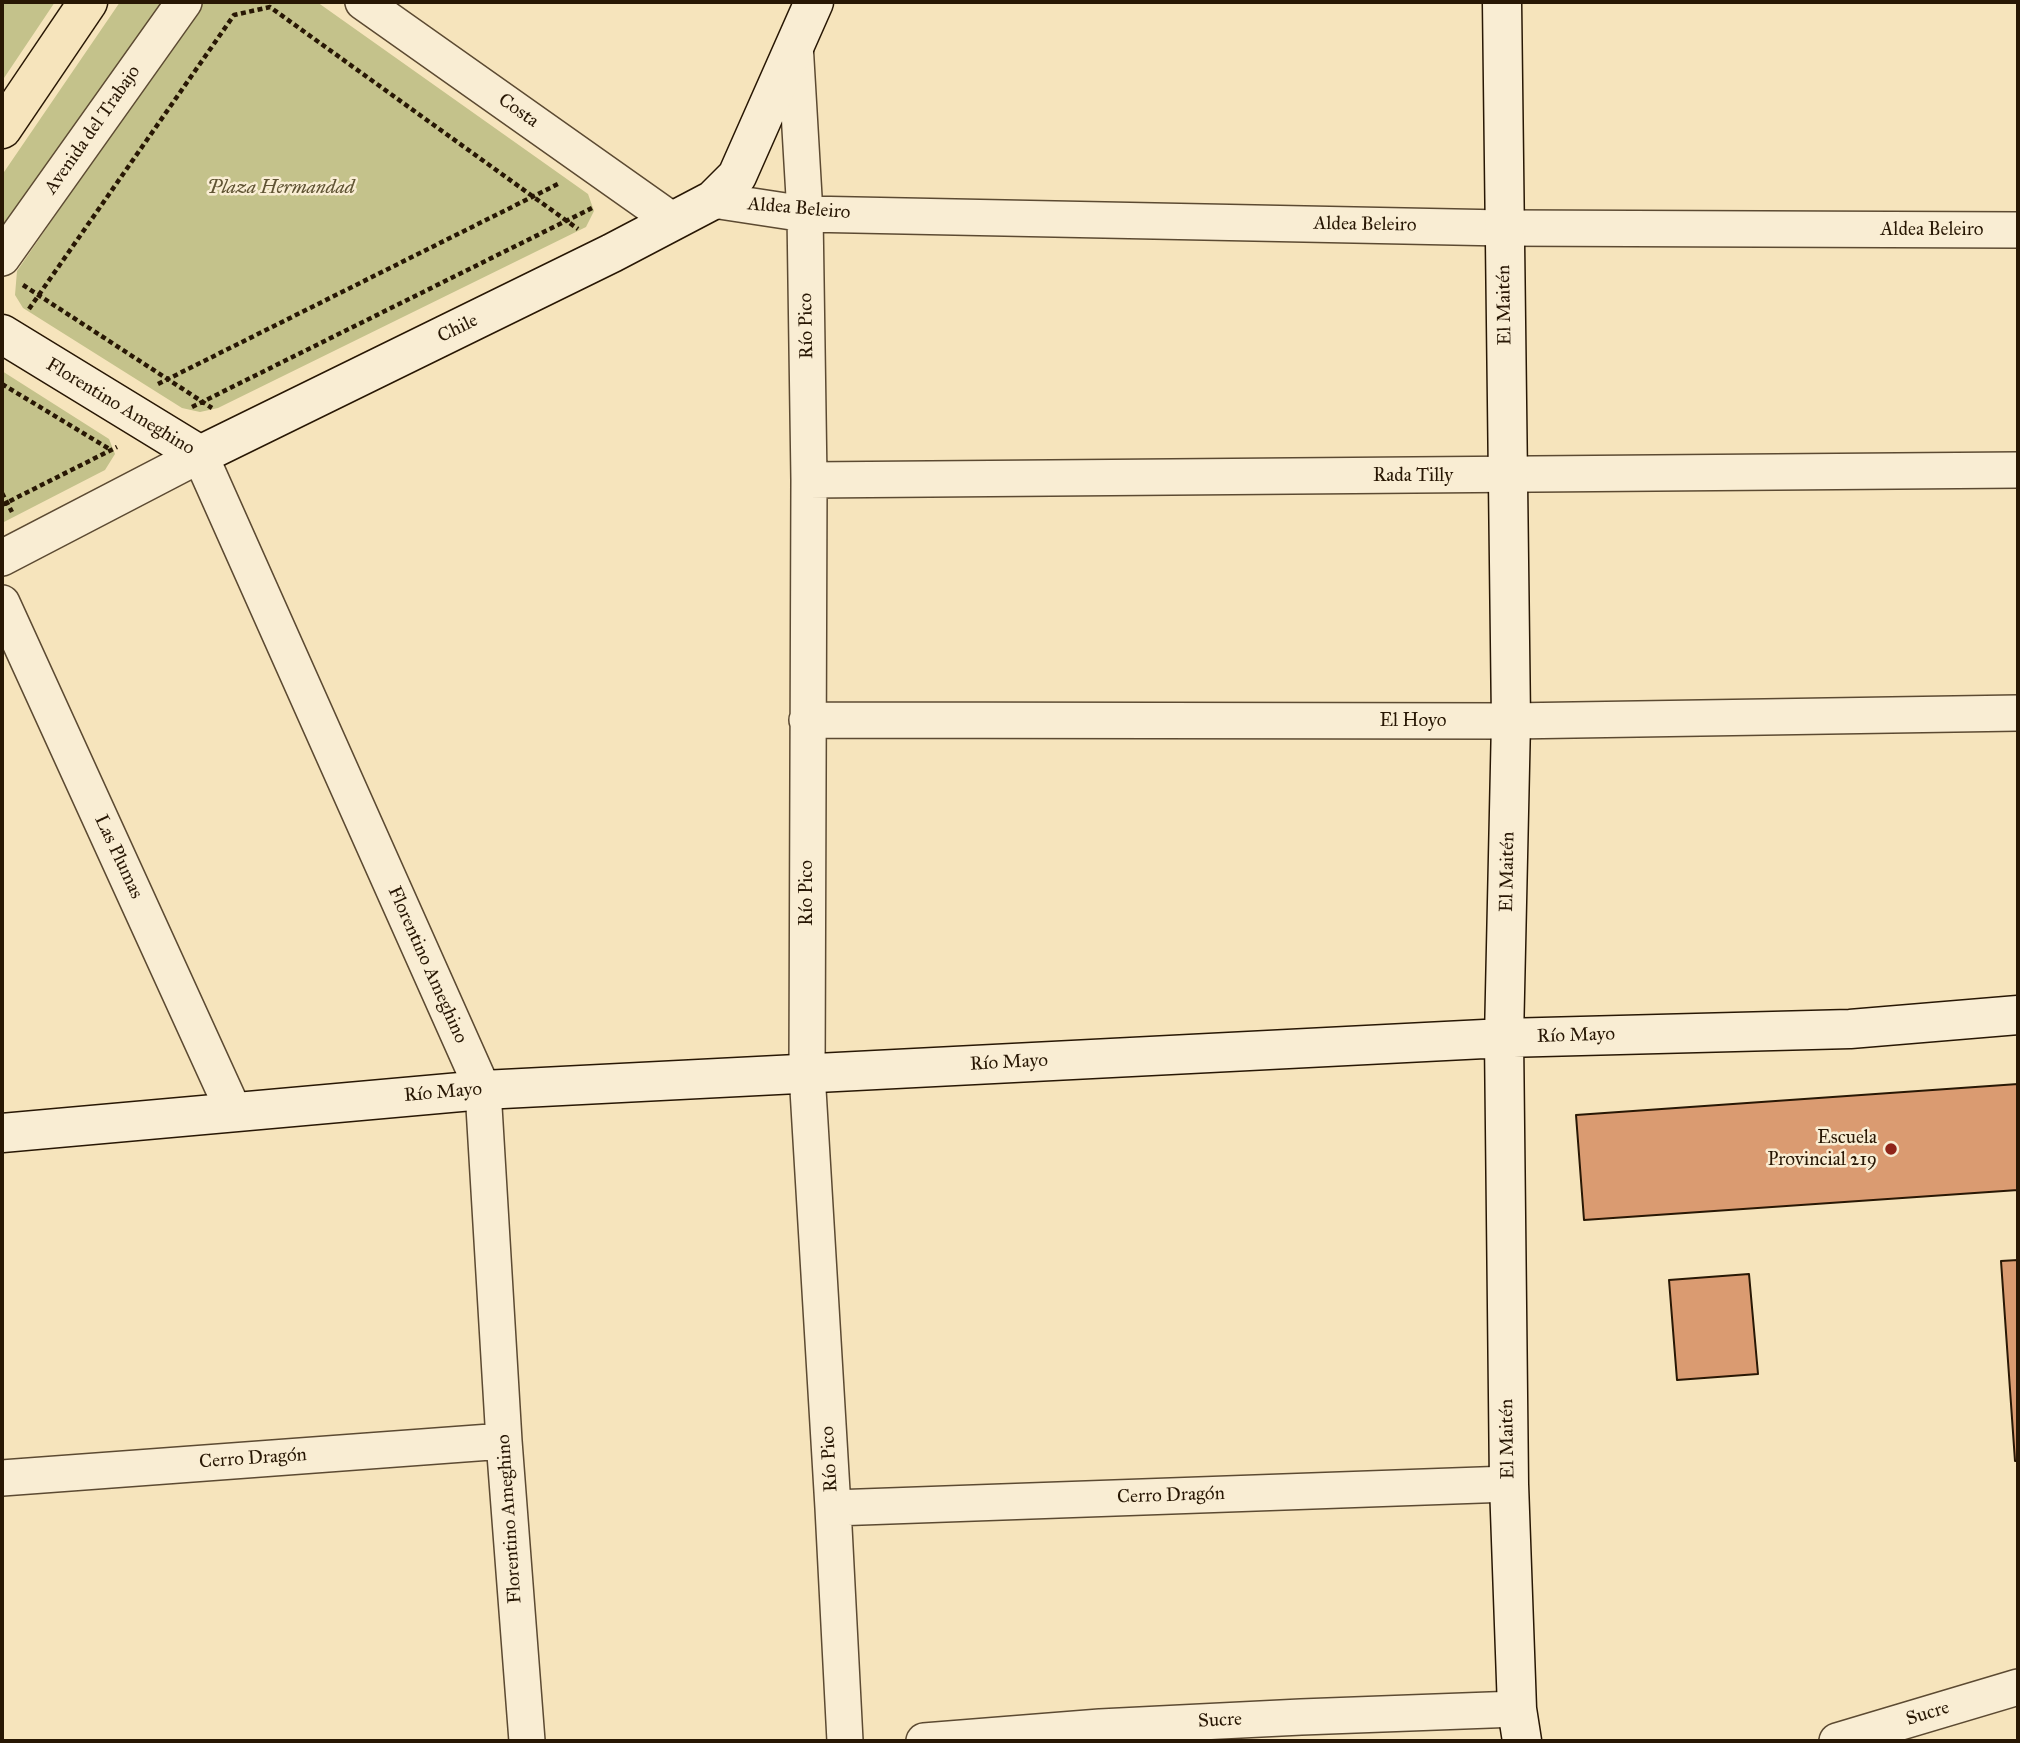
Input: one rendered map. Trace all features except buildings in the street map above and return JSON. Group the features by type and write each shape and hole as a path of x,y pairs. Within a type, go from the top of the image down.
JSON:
{"main road":[{"path":"2,130 88,2"}],"street":[{"name":"Avenida del Trabajo","path":"11,271 184,2"},
{"name":"Costa","path":"363,2 673,221"},
{"name":"Chile","path":"2,558 200,455 612,253 713,200 737,176 814,2"},
{"name":"El Maitén","path":"1502,2 1511,721 1504,1038 1509,1484 1519,1725"},
{"name":"Río Pico","path":"795,43 806,214 809,480 807,1073 845,1741"},
{"name":"Aldea Beleiro","path":"713,200 806,214 1504,228 2018,230"},
{"name":"Florentino Ameghino","path":"5,337 200,455 483,1090 504,1441 527,1741"},
{"name":"Rada Tilly","path":"809,480 2018,470"},
{"name":"Las Plumas","path":"2,603 234,1112"},
{"name":"El Hoyo","path":"807,720 1511,721 2018,713"},
{"name":"Río Mayo","path":"2,1133 483,1090 1504,1038 1850,1029 2018,1015"},
{"name":"Cerro Dragón","path":"2,1478 504,1441"},
{"name":"Cerro Dragón","path":"833,1508 1509,1484"},
{"name":"Sucre","path":"1837,1741 2018,1687"},
{"name":"Sucre","path":"924,1741 1100,1734 1519,1725"}],"path":[{"path":"5,337 39,295 234,15 270,7 612,253"},
{"path":"116,405 596,166"},
{"path":"2,505 111,450 152,426 630,190"},
{"path":"11,271 39,295 248,431"},
{"path":"2,384 111,450"}],"green space":[{"path":"2,2 55,2 2,81"},
{"path":"120,2 167,2 2,238 2,175"},
{"name":"Plaza Hermandad","path":"202,2 317,2 588,194 594,211 586,227 218,408 200,412 182,408 23,308 15,295 17,271"},
{"path":"2,371 109,439 115,454 105,470 2,523"}],"place":[{"name":"Escuela Provincial 219","path":"1891,1149"}]}
